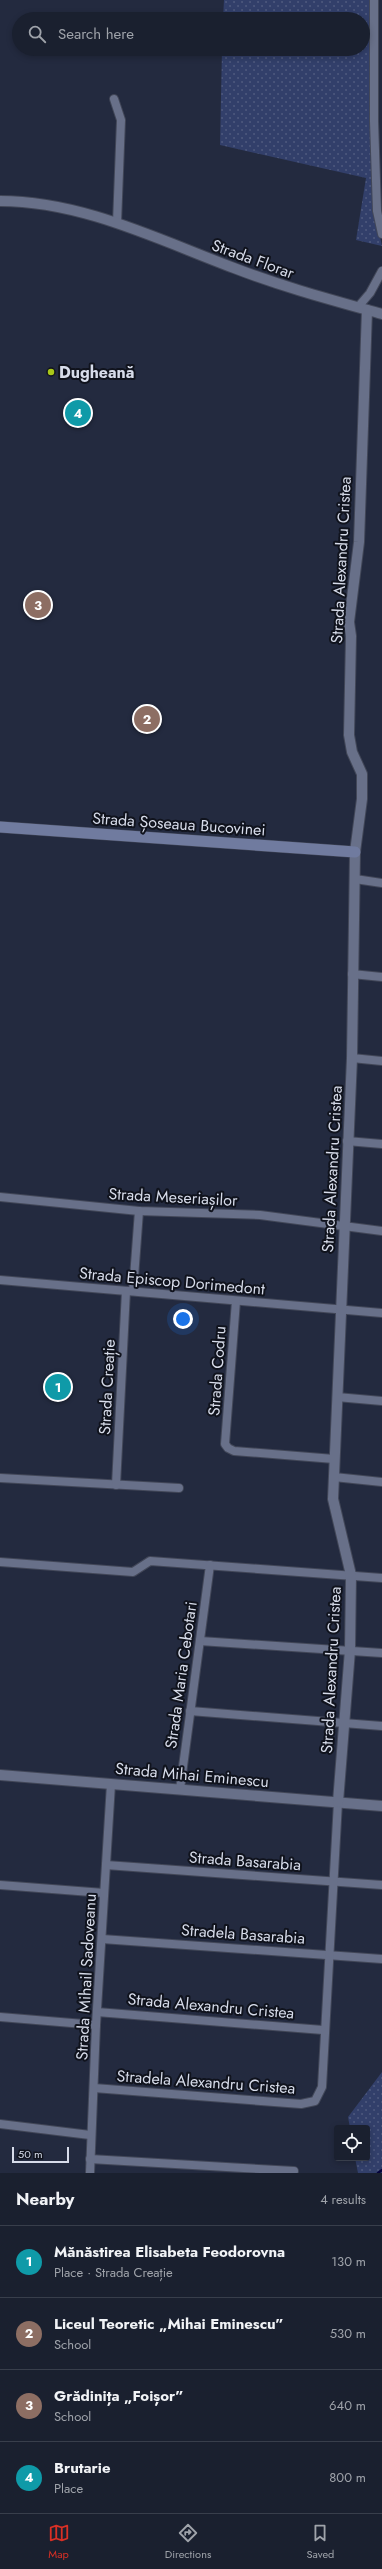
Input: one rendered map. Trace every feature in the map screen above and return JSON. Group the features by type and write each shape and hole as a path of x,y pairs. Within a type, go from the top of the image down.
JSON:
{"main road":[{"name":"Strada Șoseaua Bucovinei","path":"0,827 356,852"}],"street":[{"path":"374,0 374,121 377,211 382,234"},
{"path":"114,99 121,120 117,223"},
{"name":"Strada Florar","path":"0,201 29,201 56,205 117,223 307,294 382,314"},
{"path":"362,309 382,271"},
{"name":"Strada Alexandru Cristea","path":"315,2101 322,2087 323,2030 334,1881 343,1723 350,1650 352,1575 333,1499 347,1141 352,1058 352,974 356,852 362,799 362,774 352,752 349,735 351,636 349,622 359,542 362,309"},
{"path":"355,879 382,883"},
{"path":"352,974 382,977"},
{"path":"352,1058 382,1061"},
{"path":"347,1141 382,1144"},
{"name":"Strada Meseriașilor","path":"0,1197 138,1212 260,1215 344,1228 382,1231"},
{"name":"Strada Creație","path":"116,1485 129,1291 138,1212"},
{"name":"Strada Episcop Dorimedont","path":"0,1280 236,1301 382,1312"},
{"name":"Strada Codru","path":"236,1301 225,1444 234,1451 334,1460"},
{"path":"337,1397 382,1401"},
{"path":"334,1477 382,1482"},
{"path":"0,1478 179,1488"},
{"path":"0,1562 133,1572 150,1561 382,1578"},
{"name":"Strada Maria Cebotari","path":"180,1789 210,1565"},
{"path":"200,1641 382,1653"},
{"path":"190,1711 382,1726"},
{"name":"Strada Mihai Eminescu","path":"0,1775 382,1806"},
{"name":"Strada Mihail Sadoveanu","path":"90,2173 90,2135 94,2088 96,2012 111,1784"},
{"name":"Strada Basarabia","path":"106,1865 382,1885"},
{"path":"0,1885 104,1893"},
{"name":"Stradela Basarabia","path":"102,1939 382,1959"},
{"name":"Strada Alexandru Cristea","path":"96,2012 323,2030"},
{"path":"0,2017 96,2025"},
{"name":"Stradela Alexandru Cristea","path":"94,2088 301,2104 315,2101"},
{"path":"0,2124 90,2135"},
{"path":"90,2158 294,2171"}],"shaded area":[{"path":"224,0 371,0 374,208 382,246 356,240 366,178 220,145 222,56 370,56 370,12 223,12"},
{"path":"382,2072 382,2173 358,2173 356,2161 370,2161 370,2125 349,2125 348,2117"}],"waterway":[{"path":"378,2173 382,2170"}],"place":[{"name":"Dugheană","path":"51,372"},
{"name":"Brutarie","path":"78,413"},
{"name":"Grădinița „Foișor”","path":"38,605"},
{"name":"Liceul Teoretic „Mihai Eminescu”","path":"147,719"},
{"name":"Mănăstirea Elisabeta Feodorovna","path":"58,1387"}]}
